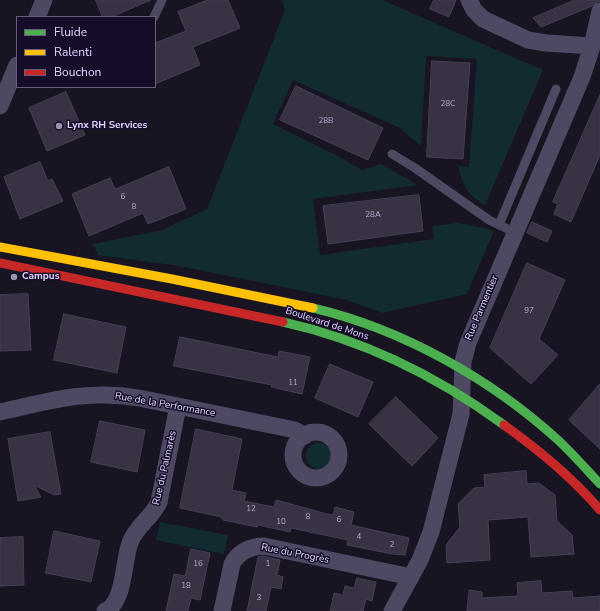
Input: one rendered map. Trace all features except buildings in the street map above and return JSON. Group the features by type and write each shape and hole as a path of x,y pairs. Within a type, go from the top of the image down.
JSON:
{"main road":[{"name":"Boulevard de Mons","path":"0,247 172,279 334,313 380,329 462,369 506,398 536,421 600,484"},
{"name":"Boulevard de Mons","path":"0,263 285,322 308,328 405,364 462,395 544,454 566,473 600,510"}],"street":[{"path":"37,16 44,0"},
{"path":"469,0 474,10 483,19 528,40 546,44 592,46"},
{"name":"Rue Parmentier","path":"392,611 426,547 431,532 458,430 461,414 463,358 468,343 514,232 582,77 592,46 600,11"},
{"path":"1,98 16,67"},
{"name":"Rue de la Performance","path":"0,412 67,397 98,394 126,396 295,430 305,436"},
{"name":"Rue du Palmarès","path":"105,611 110,609 115,604 118,598 128,550 133,536 154,512 159,502 178,406"},
{"name":"Rue du Progrès","path":"222,611 234,559 238,555 258,546 411,577"}],"lane":[{"path":"154,16 162,0"},
{"path":"498,225 556,89"},
{"path":"392,154 415,168 489,220 514,232"}],"green space":[{"path":"282,0 382,0 543,70 485,205 474,197 464,185 458,166 469,167 477,59 426,56 421,146 400,128 293,80 273,124 338,156 362,170 381,164 418,185 313,199 320,255 434,239 432,226 458,223 494,231 467,294 382,313 347,300 179,266 98,255 93,244 162,230 207,209 285,10"},
{"path":"319,443 328,447 332,456 328,465 319,469 310,465 306,456 310,447"},
{"path":"160,522 228,535 224,554 156,540"}],"traffic: fast":[{"path":"313,308 346,317 412,343 475,377 532,418 564,445 600,484"},
{"path":"283,322 342,339 399,362 453,391 504,425"}],"traffic: slow":[{"path":"0,247 172,279 313,308"}],"traffic: jam":[{"path":"0,263 283,322"},
{"path":"504,425 555,464 600,510"}],"place":[{"name":"Lynx RH Services","path":"59,126"},
{"name":"Campus","path":"14,277"}]}
